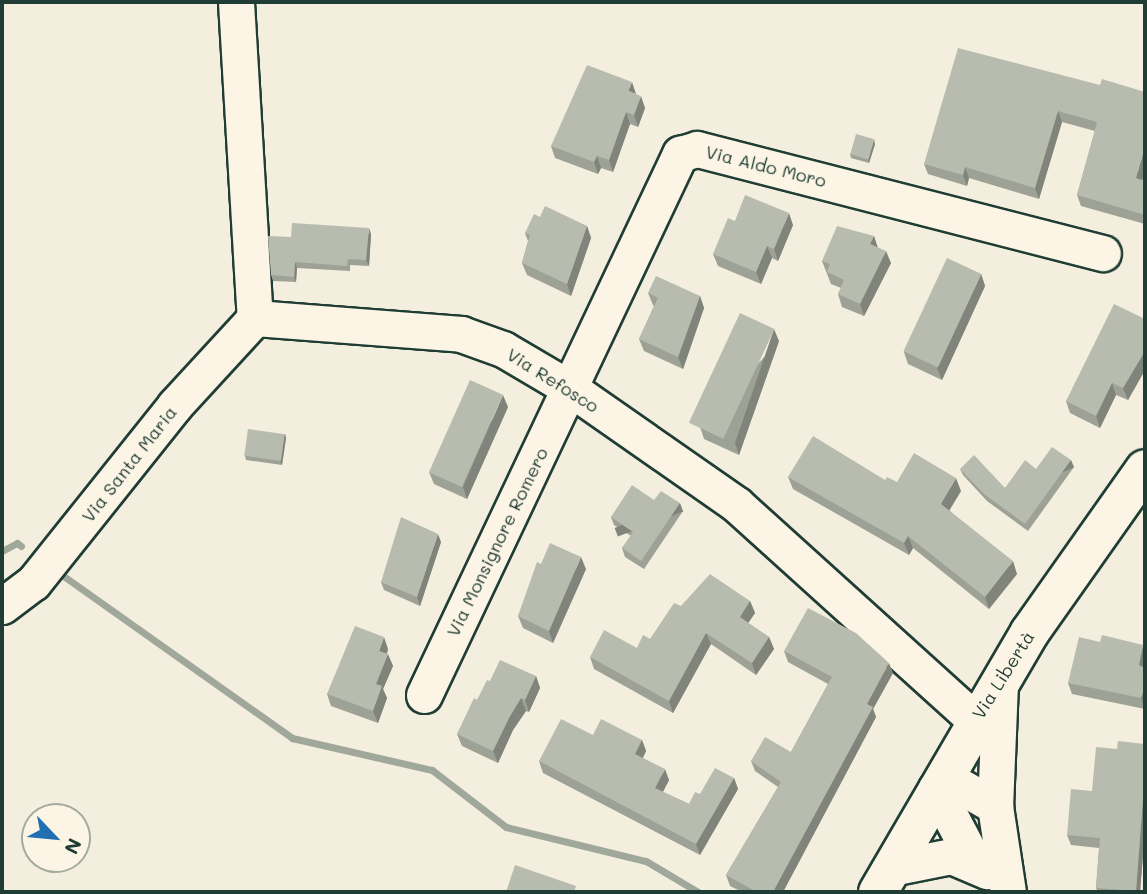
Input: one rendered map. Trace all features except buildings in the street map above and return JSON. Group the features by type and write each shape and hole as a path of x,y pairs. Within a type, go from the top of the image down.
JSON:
{"main road":[{"name":"Via Libertà","path":"884,880 975,720 1043,611 1145,469"}],"street":[{"path":"236,2 255,318"},
{"name":"Via Aldo Moro","path":"571,389 680,154 697,149 1102,253"},
{"name":"Via Refosco","path":"255,318 461,334 503,349 571,389 737,505 975,720"},
{"name":"Via Santa Maria","path":"2,606 33,583 175,405 255,318"},
{"name":"Via Monsignore Romero","path":"424,695 571,389"},
{"path":"1000,683 995,806 1007,887"},
{"path":"975,863 936,789 958,785 995,806"},
{"path":"884,880 951,856 975,863 1007,887"}],"waterway":[{"path":"2,551 17,543 21,546"},
{"path":"55,570 292,738 432,770 506,827 646,861 698,892"}]}
